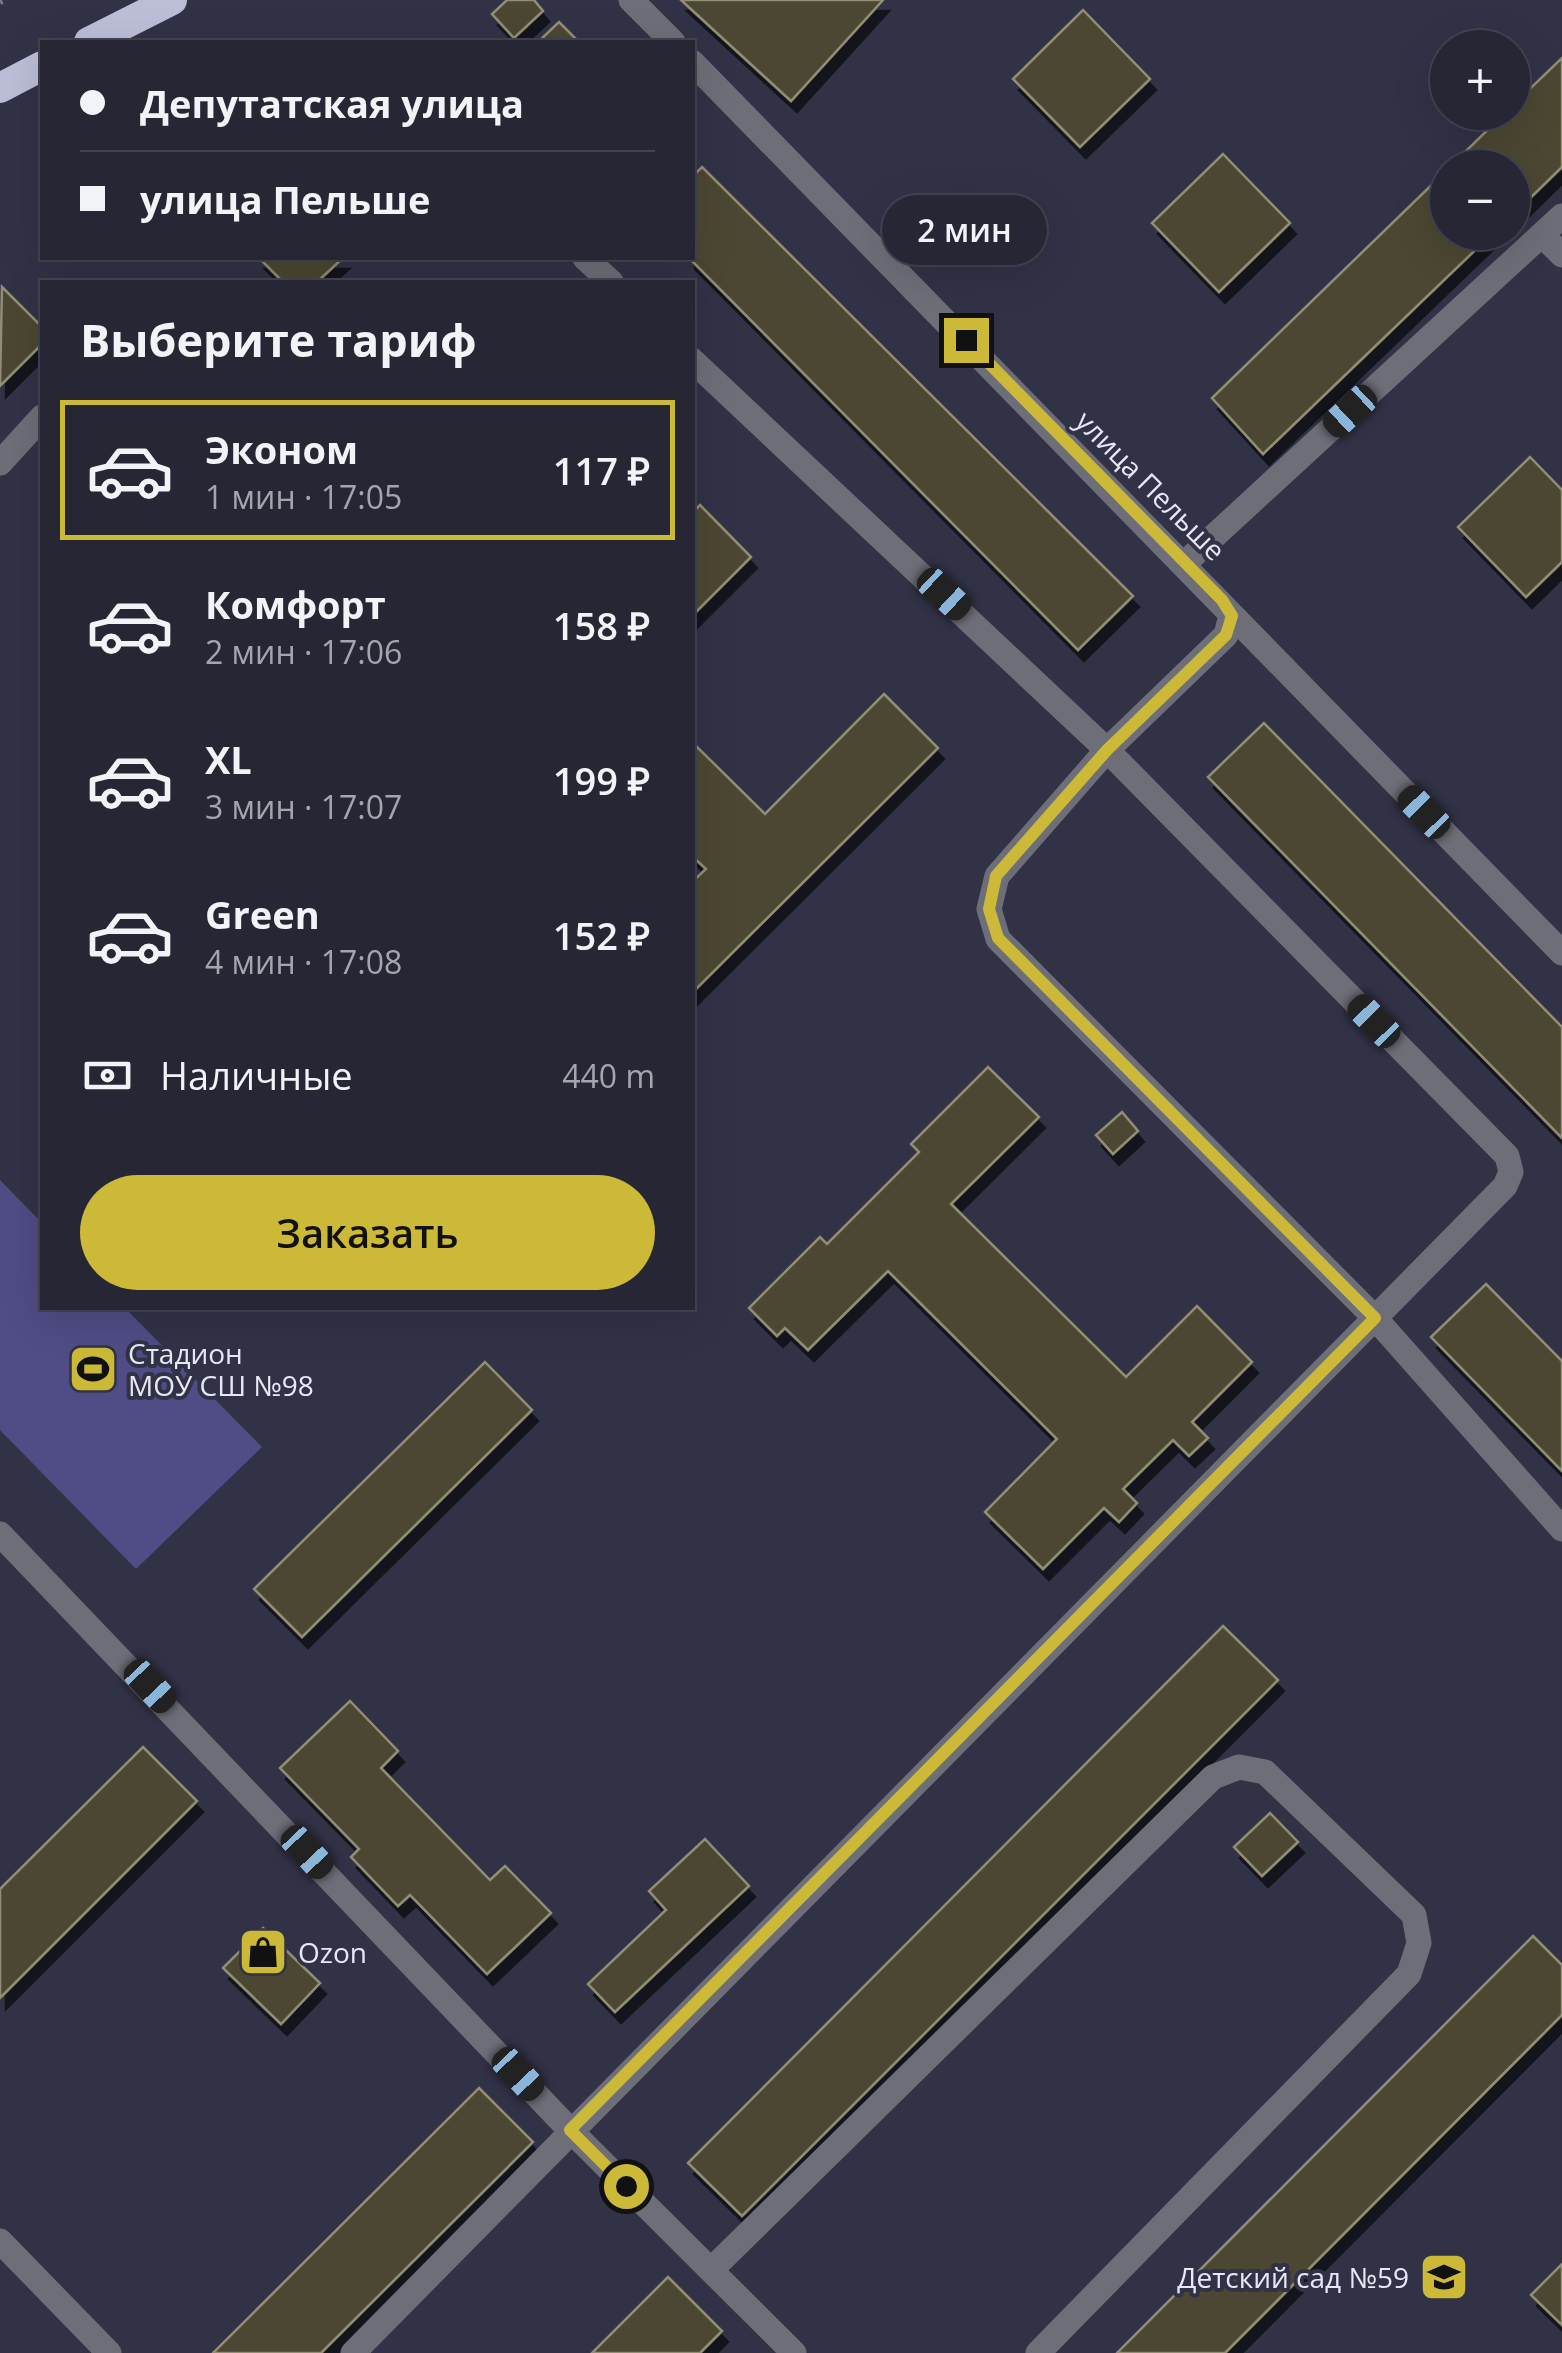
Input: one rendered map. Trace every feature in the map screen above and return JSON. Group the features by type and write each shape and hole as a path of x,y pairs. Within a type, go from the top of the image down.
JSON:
{"highway":[{"path":"93,40 172,0"},
{"path":"0,88 40,67"}],"street":[{"path":"631,0 671,40"},
{"name":"улица Пельше","path":"695,65 1186,562 1232,616 1562,953"},
{"path":"1186,562 1562,216"},
{"path":"1542,235 1562,254"},
{"path":"587,260 609,280"},
{"path":"353,2353 1505,1186 1511,1172 1507,1156 1107,750 695,363"},
{"path":"0,463 40,420"},
{"path":"1232,616 1226,635 1107,750 996,876 989,909 998,938 1375,1318 1562,1528"},
{"path":"0,1534 570,2130 794,2353"},
{"path":"711,2270 1213,1778 1239,1767 1265,1772 1414,1915 1419,1942 1409,1974 1038,2353"},
{"path":"0,2241 109,2353"}],"shaded area":[{"name":"Стадион МОУ СШ №98","path":"0,1180 40,1221 40,1310 127,1310 262,1447 136,1569 0,1430"}],"building":[{"path":"507,0 534,0 543,11 514,38 492,14"},
{"path":"681,0 883,0 791,101"},
{"path":"1083,10 1150,79 1080,147 1013,79"},
{"path":"559,22 577,40 540,40"},
{"path":"1562,58 1562,167 1530,198 1530,150 1467,150 1488,130 1530,130 1530,89"},
{"path":"1223,154 1290,223 1219,292 1152,223"},
{"path":"702,167 1133,596 1078,650 691,260 695,260 695,174"},
{"path":"1430,186 1430,250 1475,250 1263,454 1212,398"},
{"path":"261,260 341,260 319,280 281,280"},
{"path":"2,287 40,323 40,346 0,386"},
{"path":"1530,457 1562,490 1562,562 1526,597 1458,527"},
{"path":"700,505 751,557 695,613 695,510"},
{"path":"884,694 938,748 695,990 695,879 706,869 695,859 695,745 765,814"},
{"path":"1264,723 1562,1027 1562,1138 1208,777"},
{"path":"988,1067 1039,1117 951,1204 1126,1377 1197,1306 1252,1362 1192,1422 1208,1438 1189,1456 1173,1440 1123,1489 1137,1503 1119,1522 1104,1508 1043,1569 985,1512 1057,1439 888,1271 808,1350 785,1328 777,1336 749,1308 820,1237 827,1244 919,1152 911,1144"},
{"path":"1122,1112 1138,1131 1113,1154 1096,1135"},
{"path":"1486,1284 1562,1361 1562,1471 1431,1337"},
{"path":"485,1362 532,1410 302,1637 254,1589"},
{"path":"1223,1626 1278,1680 742,2216 688,2163"},
{"path":"350,1701 398,1751 381,1768 490,1880 505,1866 551,1913 487,1974 410,1895 398,1906 351,1857 359,1849 280,1768"},
{"path":"143,1747 197,1801 0,1998 0,1889"},
{"path":"1270,1813 1298,1842 1262,1876 1234,1847"},
{"path":"705,1839 749,1886 615,2012 588,1984 666,1910 649,1891"},
{"path":"263,1928 320,1983 281,2024 223,1968"},
{"path":"1533,1936 1562,1965 1562,2015 1225,2353 1117,2353"},
{"path":"479,2088 533,2142 321,2353 213,2353"},
{"path":"1562,2264 1562,2325 1531,2295"},
{"path":"668,2277 722,2331 700,2353 592,2353"}],"place":[{"name":"Стадион МОУ СШ №98","path":"93,1369"},
{"name":"Ozon","path":"263,1952"},
{"name":"Детский сад №59","path":"1444,2277"}],"route":[{"path":"626,2186 570,2130 1375,1318 998,938 989,909 996,876 1107,750 1226,635 1232,616 1222,600 966,340"}]}
